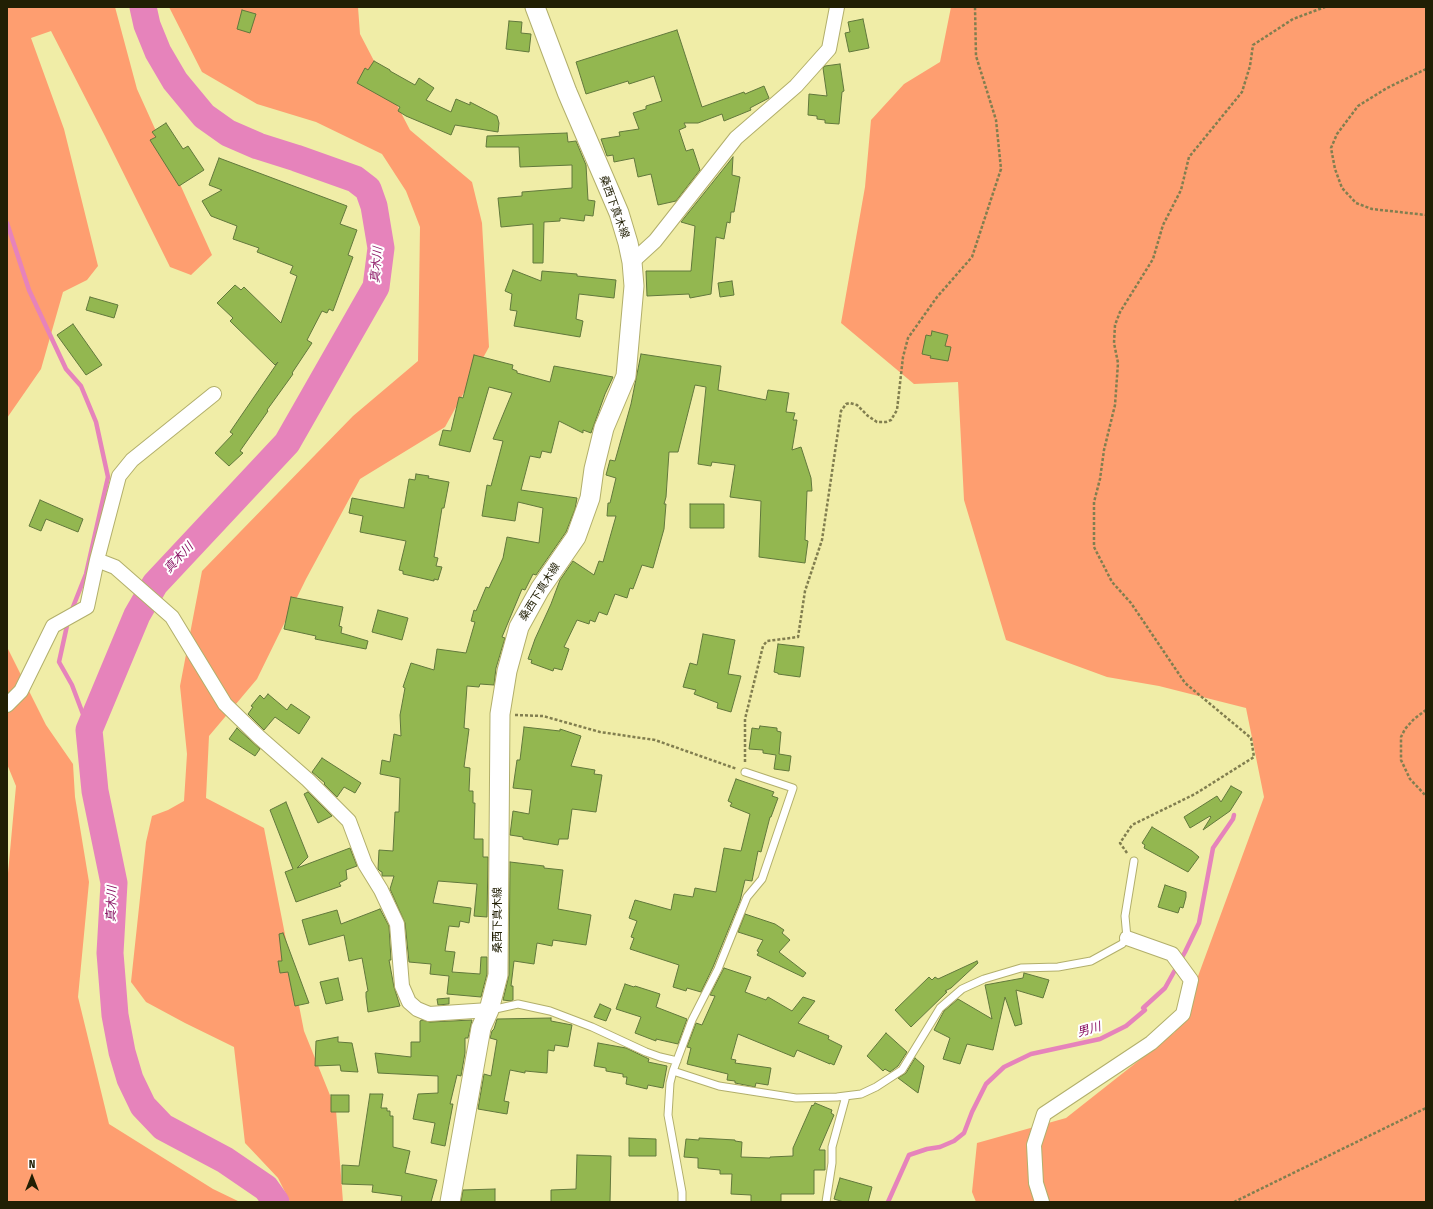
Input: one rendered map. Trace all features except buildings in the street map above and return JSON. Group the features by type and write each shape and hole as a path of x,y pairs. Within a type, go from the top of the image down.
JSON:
{"main road":[{"name":"桑西下真木線","path":"450,1202 481,1028 489,1010 498,975 500,714 507,671 519,627 540,590 576,537 590,498 594,469 604,428 626,376 634,286 632,262 619,213 567,92 535,7"}],"street":[{"path":"632,262 656,241 736,138 796,86 828,49 837,7"},
{"path":"7,705 21,691 53,626 86,607 119,476 132,460 214,394"},
{"path":"97,560 115,567 172,617 225,704 258,737 308,780 349,821 365,864 381,890 397,924 402,986 409,1002 417,1009 428,1014 489,1010"},
{"path":"1042,1202 1036,1183 1034,1145 1044,1114 1151,1043 1183,1014 1191,980 1172,954 1127,938"}],"lane":[{"path":"682,1202 682,1192 668,1115 670,1082 692,1020 718,969 747,897 762,879 793,788 745,772"},
{"path":"673,1071 718,1086 796,1098 861,1094 876,1087 902,1070 940,1008 962,989 984,979 1021,968 1058,968 1091,961 1122,944 1127,938 1125,916 1134,861"},
{"path":"489,1010 518,1004 550,1011 592,1027 646,1052 677,1061"},
{"path":"826,1202 832,1163 832,1147 846,1096"}],"path":[{"path":"500,714 543,716 600,732 656,740 745,772 744,719 763,646 767,641 798,637 805,591 822,540 841,411 846,404 850,403 857,405 868,416 877,422 886,422 891,420 898,410 903,357 908,338 937,297 972,256 1001,169 996,120 976,56 975,7"},
{"path":"1134,861 1120,843 1132,825 1195,794 1254,757 1252,738 1185,683 1131,603 1112,582 1094,547 1094,502 1100,479 1104,450 1115,405 1118,363 1114,343 1115,325 1120,312 1153,259 1163,225 1181,190 1190,157 1242,92 1250,66 1253,45 1293,19 1326,7"},
{"path":"1426,69 1387,88 1358,106 1337,134 1331,148 1335,169 1342,188 1356,203 1372,209 1426,215"},
{"path":"1426,710 1414,719 1405,729 1401,737 1401,760 1410,780 1426,796"},
{"path":"1234,1202 1426,1108"}],"shaded area":[{"path":"7,7 115,7 137,89 212,255 191,275 170,267 51,31 31,38 64,129 98,266 87,280 63,292 41,369 7,418"},
{"path":"169,7 358,7 360,34 410,130 472,182 482,223 489,347 445,427 360,479 306,579 257,679 209,736 206,798 264,828 304,1031 336,1110 343,1202 290,1202 278,1178 245,1143 234,1047 146,1002 131,982 146,842 152,816 168,810 184,801 187,754 180,686 202,571 353,416 418,361 420,227 406,191 382,154 316,122 257,104 202,72"},
{"path":"951,7 1426,7 1426,1202 976,1202 972,1192 977,1143 1066,1118 1175,1032 1197,979 1264,797 1246,708 1159,686 1107,677 1006,640 964,500 958,382 914,384 841,323 865,187 871,120 904,84 940,62"},
{"path":"7,647 46,725 73,764 75,797 89,882 78,997 109,1124 213,1189 240,1202 7,1202 7,884 16,786 7,764"}],"waterway":[{"name":"真木川","path":"143,7 147,25 158,52 175,81 204,116 228,133 258,146 355,179 368,189 374,206 381,248 376,287 287,443 155,584 137,615 89,730 95,791 114,883 110,953 115,1015 122,1052 130,1079 143,1106 163,1127 225,1160 266,1188 276,1202"},
{"path":"7,223 29,290 66,369 81,386 96,422 108,477 86,574 71,612"},
{"path":"68,621 59,662 72,685 89,730"},
{"name":"男川","path":"888,1202 909,1155 927,1149 940,1147 954,1141 964,1133 972,1112 986,1084 1004,1067 1031,1054 1100,1039 1126,1026 1145,1010 1143,1008 1165,988 1199,923 1213,848 1233,819 1234,815"}]}
